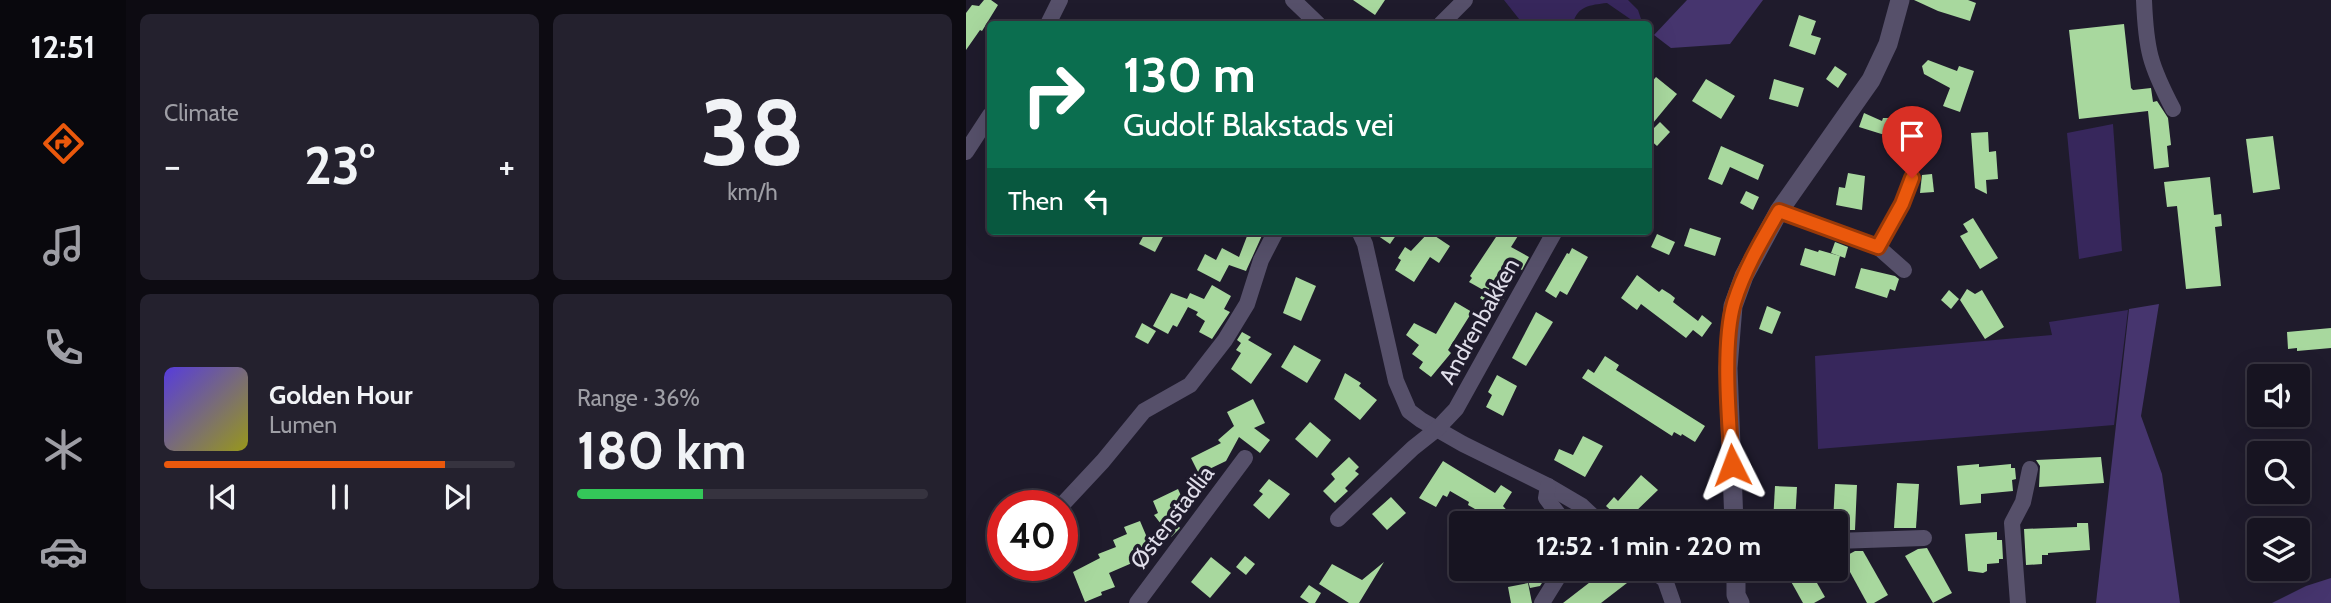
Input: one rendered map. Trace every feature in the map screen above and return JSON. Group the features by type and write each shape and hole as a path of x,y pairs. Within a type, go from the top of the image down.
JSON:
{"street":[{"path":"1050,21 1060,0"},
{"path":"1293,0 1315,21"},
{"path":"1444,21 1465,0"},
{"path":"1734,511 1728,368 1732,315 1744,276 1779,211 1871,80 1888,44 1900,0"},
{"path":"2144,0 2146,42 2153,71 2173,109"},
{"path":"966,152 987,120"},
{"path":"1878,247 1902,204 1912,178"},
{"path":"1779,211 1878,247 1904,270"},
{"path":"1076,490 1144,411 1191,385 1225,340 1247,304 1261,260 1274,235"},
{"path":"1361,235 1366,244 1396,381 1409,411 1483,455 1548,486 1587,511"},
{"name":"Andrenbakken","path":"1338,519 1457,409 1553,235"},
{"name":"Østenstadlia","path":"1137,603 1245,458"},
{"path":"2018,603 2012,523 2022,502 2030,469"},
{"path":"1548,486 1546,498 1556,511"},
{"path":"1848,541 1924,538"},
{"path":"1542,603 1556,581"},
{"path":"1665,581 1673,603"},
{"path":"1735,581 1735,600"}],"shaded area":[{"path":"1504,0 1628,0 1638,10 1641,19 1633,21 1607,3 1581,10 1574,21 1521,21"},
{"path":"1687,0 1763,0 1730,44 1671,48 1654,35"},
{"path":"2113,124 2122,251 2079,259 2067,133"},
{"path":"2159,304 2141,416 2162,474 2180,603 2096,603 2129,309"},
{"path":"2128,310 2114,425 1818,449 1815,356 2052,335 2049,322"},
{"path":"2331,578 2331,603 2272,603 2306,586"}],"building":[{"path":"984,0 991,0 998,5 966,50 966,13 972,5 979,6"},
{"path":"1353,0 1385,0 1375,15"},
{"path":"1914,0 1968,0 1976,3 1970,21"},
{"path":"1799,15 1816,21 1811,35 1821,38 1815,55 1789,46"},
{"path":"2124,24 2131,88 2151,88 2153,102 2157,101 2168,118 2171,145 2167,146 2169,167 2154,169 2148,111 2079,119 2069,30"},
{"path":"1928,60 1957,71 1959,66 1974,71 1960,112 1943,106 1950,88 1924,74 1922,66"},
{"path":"1835,66 1847,74 1838,88 1826,79"},
{"path":"1656,77 1677,94 1652,124 1652,82"},
{"path":"1706,79 1735,96 1721,119 1692,101"},
{"path":"1774,79 1804,88 1798,107 1769,99"},
{"path":"1864,113 1882,121 1883,118 1891,118 1910,124 1904,141 1859,127"},
{"path":"1660,122 1670,132 1657,146 1652,142 1652,130"},
{"path":"1988,132 1989,152 1996,151 1998,179 1986,180 1987,194 1975,188 1971,133"},
{"path":"2273,136 2280,189 2253,193 2246,139"},
{"path":"1721,146 1764,165 1758,180 1730,167 1722,185 1708,179"},
{"path":"1848,173 1865,176 1862,210 1836,205 1839,187 1845,188"},
{"path":"1932,174 1934,192 1920,193 1922,175"},
{"path":"2210,177 2214,215 2221,214 2222,226 2215,227 2221,286 2186,289 2177,206 2167,207 2164,182"},
{"path":"1746,191 1759,197 1753,210 1740,203"},
{"path":"1973,218 1998,258 1980,269 1960,236 1968,232 1963,224"},
{"path":"1690,228 1721,238 1715,256 1684,246"},
{"path":"1657,234 1675,242 1669,255 1651,247"},
{"path":"1144,235 1164,235 1155,252 1139,244"},
{"path":"1247,235 1262,235 1246,271 1229,265 1220,282 1197,270 1205,254 1216,260 1222,248 1239,257"},
{"path":"1377,235 1396,235 1390,244"},
{"path":"1426,235 1434,235 1450,246 1439,263 1430,257 1414,282 1395,270 1405,247 1411,251"},
{"path":"1497,235 1518,235 1511,247 1529,257 1522,270 1507,261 1491,287 1506,295 1497,310 1480,298 1485,291 1469,282 1472,278 1470,276"},
{"path":"1835,242 1848,247 1845,258 1831,253"},
{"path":"1572,248 1588,257 1567,295 1560,291 1556,298 1545,291"},
{"path":"1805,248 1840,256 1835,276 1800,265"},
{"path":"1861,268 1895,276 1899,279 1895,291 1890,289 1887,298 1855,288"},
{"path":"1637,275 1659,292 1662,289 1670,294 1675,298 1673,302 1698,321 1702,315 1712,323 1702,337 1693,330 1686,338 1641,304 1637,310 1621,298"},
{"path":"1296,277 1316,286 1301,321 1283,313"},
{"path":"1212,285 1231,296 1224,309 1230,312 1212,339 1199,332 1205,321 1196,315 1198,312 1188,307 1177,327 1173,325 1168,334 1153,326 1171,293 1187,299 1190,293 1204,299"},
{"path":"1967,289 1975,294 1982,290 2004,327 1985,339 1960,300"},
{"path":"1949,290 1959,299 1951,309 1941,300"},
{"path":"1455,302 1472,312 1448,350 1451,353 1431,377 1419,368 1423,362 1412,354 1419,345 1406,335 1414,323 1436,334"},
{"path":"1767,306 1781,312 1772,334 1759,329"},
{"path":"1536,312 1553,322 1526,366 1512,358"},
{"path":"1142,323 1156,331 1148,344 1135,337"},
{"path":"2331,328 2331,348 2297,351 2297,348 2288,349 2287,332"},
{"path":"1242,332 1251,337 1248,340 1272,354 1251,384 1231,369 1241,353 1236,350 1241,343 1237,340"},
{"path":"1294,345 1321,360 1307,383 1281,367"},
{"path":"1605,356 1619,365 1616,370 1705,426 1695,442 1682,434 1681,436 1674,432 1672,436 1582,378 1588,369 1594,373"},
{"path":"1345,373 1361,383 1359,386 1377,400 1360,420 1334,399"},
{"path":"1497,375 1517,386 1503,416 1486,407 1492,395 1488,392"},
{"path":"1253,399 1265,423 1254,428 1270,440 1260,453 1239,437 1226,461 1199,474 1191,458 1221,443 1218,440 1234,426 1227,412"},
{"path":"1310,422 1331,440 1317,458 1295,439"},
{"path":"1583,436 1603,446 1585,477 1554,460 1559,449 1573,455"},
{"path":"1349,457 1359,467 1355,471 1359,474 1345,488 1348,491 1335,503 1323,491 1335,479 1331,474"},
{"path":"2101,457 2104,483 2039,487 2040,466 2036,460"},
{"path":"1443,461 1495,493 1501,485 1512,492 1503,506 1507,511 1478,511 1450,491 1447,497 1443,495 1436,507 1419,498"},
{"path":"1979,464 1979,467 2011,464 2011,468 2015,468 2016,479 2012,480 2013,491 1981,494 1981,503 1960,505 1957,466"},
{"path":"1641,475 1658,490 1636,511 1611,511 1606,506 1614,497 1618,501"},
{"path":"1269,479 1290,494 1269,519 1253,505 1263,494 1259,491"},
{"path":"1897,483 1919,484 1916,528 1894,528"},
{"path":"1835,484 1857,485 1855,530 1848,530 1848,511 1834,511"},
{"path":"1775,486 1797,487 1796,511 1774,511"},
{"path":"1178,489 1186,507 1170,515 1180,528 1171,537 1154,515 1158,513 1153,501"},
{"path":"1391,497 1406,513 1387,530 1372,514"},
{"path":"1140,521 1151,547 1136,553 1139,560 1109,573 1115,587 1085,602 1077,581 1078,569 1100,558 1098,554 1116,547 1113,540 1127,534 1124,527"},
{"path":"2077,523 2088,523 2090,550 2048,553 2042,555 2042,564 2026,565 2024,529 2077,527"},
{"path":"1997,532 1997,540 2002,540 2003,559 1999,559 1999,563 1987,564 1987,571 1983,573 1968,571 1965,534"},
{"path":"1927,548 1952,593 1933,603 1905,556 1918,549"},
{"path":"1863,551 1888,595 1874,603 1867,603 1848,568 1848,555"},
{"path":"1245,556 1255,564 1246,575 1236,567"},
{"path":"1211,557 1231,573 1210,598 1191,582"},
{"path":"1384,562 1359,603 1349,603 1319,584 1332,564 1362,580"},
{"path":"1528,581 1543,581 1540,586 1530,588"},
{"path":"1591,581 1627,583 1601,603 1563,603"},
{"path":"1791,581 1816,581 1825,597 1814,603 1803,603"},
{"path":"1528,583 1532,603 1511,603 1508,587"},
{"path":"1309,585 1321,593 1315,603 1309,603 1300,597"}],"route":[{"path":"1732,465 1728,368 1733,306 1758,246 1779,211 1878,247 1902,204 1912,178"}]}
